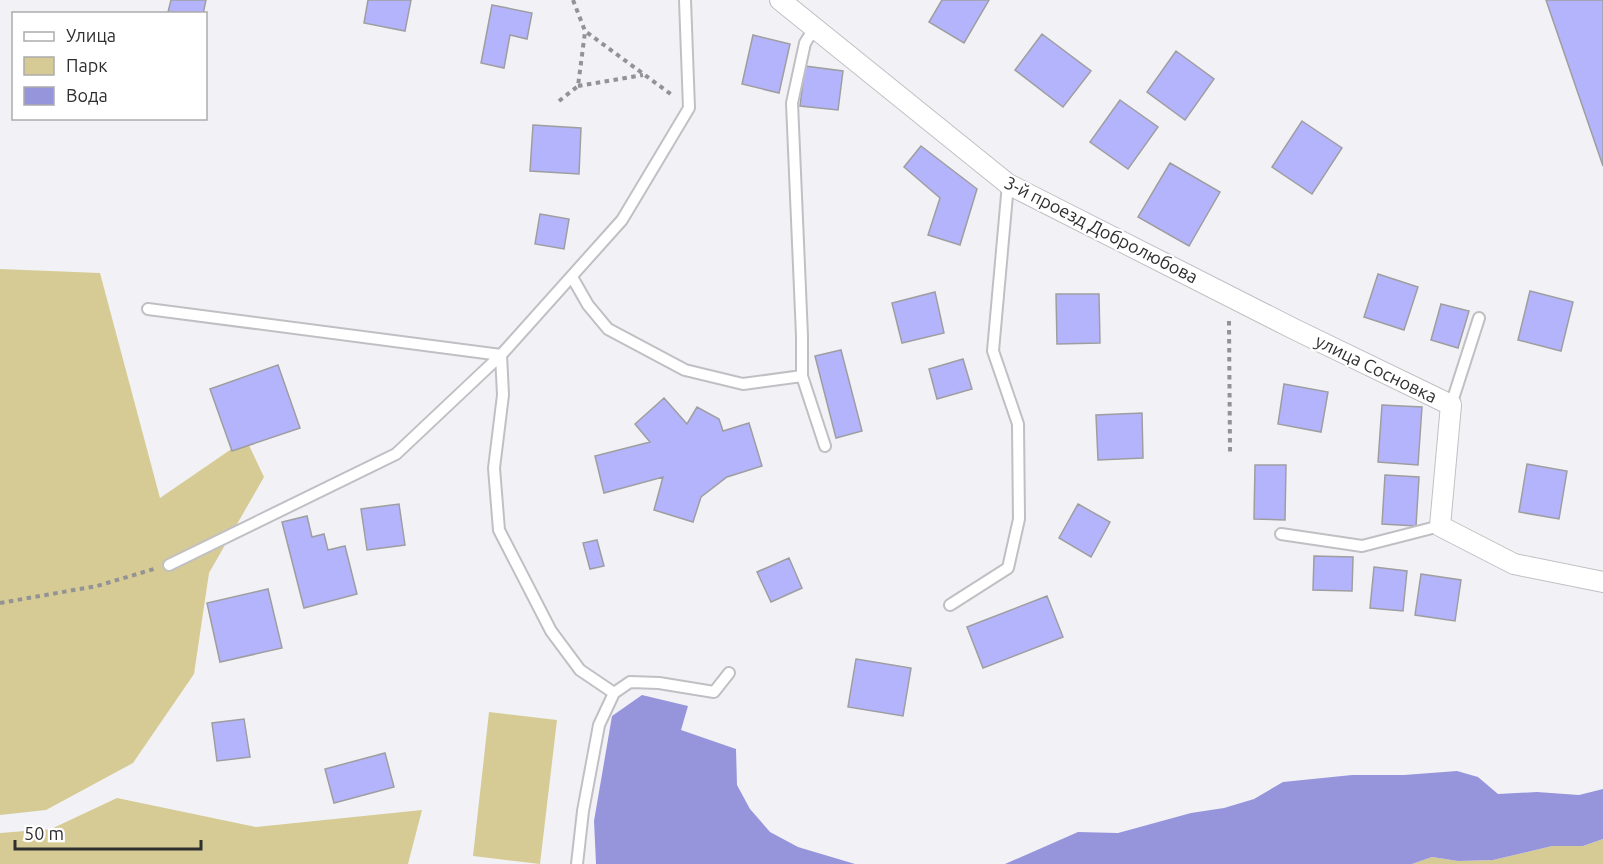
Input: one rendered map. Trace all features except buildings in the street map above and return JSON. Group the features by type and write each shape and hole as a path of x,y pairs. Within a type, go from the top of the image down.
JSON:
{"street":[{"name":"3-й проезд Добролюбова","path":"780,0 1008,184 1294,329"},
{"name":"улица Сосновка","path":"1294,329 1451,405 1440,526"},
{"path":"1440,526 1514,564 1603,582"}],"lane":[{"path":"169,565 396,454 501,355 622,220 689,108 685,0"},
{"path":"815,27 805,43 792,103 802,376 825,446"},
{"path":"950,605 1008,568 1019,519 1018,424 993,351 1008,184"},
{"path":"572,277 588,305 608,329 685,370 743,384 802,376"},
{"path":"148,309 501,355"},
{"path":"1451,405 1479,318"},
{"path":"501,355 503,395 494,468 499,530 551,631 580,670 614,693"},
{"path":"1281,534 1362,546 1440,526"},
{"path":"577,864 583,811 599,725 614,693 630,682 659,683 714,692 729,674"}],"path":[{"path":"573,0 585,31 578,86"},
{"path":"585,31 689,108"},
{"path":"560,100 578,86 644,75"},
{"path":"1229,296 1230,452"},
{"path":"0,603 97,586 169,565"}],"green space":[{"path":"0,269 100,273 160,498 246,439 264,477 209,573 194,674 133,763 46,810 0,815"},
{"path":"489,712 557,720 540,864 473,856"},
{"path":"117,798 256,827 422,810 408,864 0,864 0,833 51,829"},
{"path":"1603,839 1603,864 1412,864 1432,857 1458,861 1493,860 1552,846 1583,846"}],"water":[{"path":"642,695 688,706 681,730 736,749 737,785 750,809 770,832 798,847 855,864 596,864 594,821 612,716"},
{"path":"1457,771 1478,777 1498,794 1537,792 1579,795 1603,789 1603,839 1583,846 1552,846 1493,860 1458,861 1432,857 1412,864 1005,864 1078,832 1118,833 1191,813 1224,808 1254,799 1283,782 1352,775 1404,775"}]}
